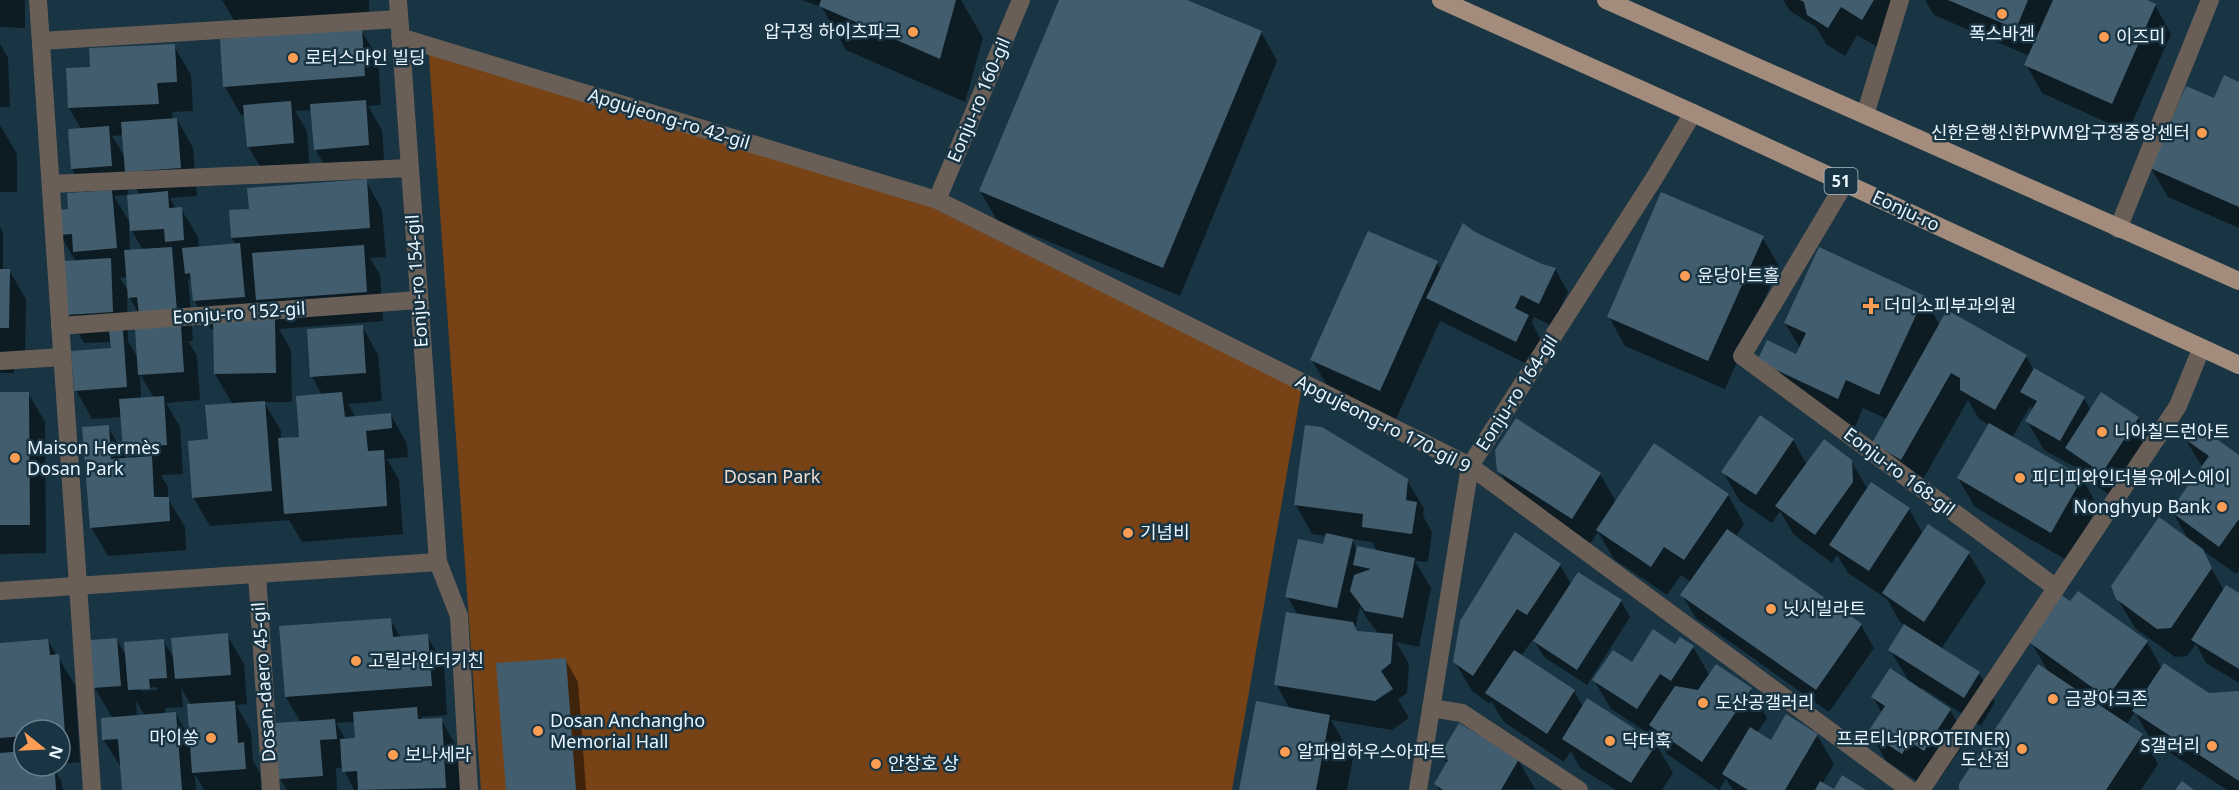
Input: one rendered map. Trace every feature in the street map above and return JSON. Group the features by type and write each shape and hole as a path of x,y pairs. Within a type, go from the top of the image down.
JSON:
{"main road":[{"name":"Eonju-ro","path":"1441,0 1693,112 2239,365"},
{"path":"1606,0 2239,281"}],"street":[{"path":"38,0 92,790"},
{"name":"Eonju-ro 154-gil","path":"398,0 438,562"},
{"name":"Eonju-ro 160-gil","path":"937,200 1021,0"},
{"path":"1865,115 1900,0"},
{"path":"2118,229 2210,0"},
{"path":"41,41 400,28"},
{"name":"Apgujeong-ro 42-gil","path":"400,28 937,200"},
{"name":"Eonju-ro 164-gil","path":"1418,790 1470,466 1649,187 1693,112"},
{"path":"51,184 409,168"},
{"name":"Eonju-ro 168-gil","path":"1845,183 1742,356 2055,588"},
{"name":"Apgujeong-ro 170-gil 9","path":"937,200 1470,466 1910,790"},
{"name":"Eonju-ro 152-gil","path":"60,326 418,300"},
{"path":"1921,790 2178,406 2201,349"},
{"path":"0,361 62,357"},
{"path":"0,591 438,562 459,616 469,790"},
{"name":"Dosan-daero 45-gil","path":"257,574 271,790"},
{"path":"1431,708 1462,712 1579,790"}],"green space":[{"name":"Dosan Park","path":"428,43 965,210 1302,386 1232,790 481,790"}],"building":[{"name":"압구정 하이츠파크","path":"821,0 956,0 940,59 819,6"},
{"path":"1059,0 1187,0 1262,31 1163,268 979,191"},
{"path":"1800,0 1874,0 1862,20 1841,7 1828,28 1807,15 1804,2"},
{"name":"폭스바겐","path":"1948,0 2028,0 2016,29"},
{"path":"2053,0 2147,0 2156,4 2112,104 2024,65"},
{"name":"로터스마인 빌딩","path":"362,29 365,76 223,87 220,39"},
{"path":"175,44 177,82 157,83 159,104 68,108 66,68 90,67 89,48"},
{"name":"신한은행신한PWM압구정중앙센터","path":"2224,75 2239,82 2239,207 2150,168 2186,86 2214,98"},
{"path":"366,100 369,145 314,150 310,104"},
{"path":"291,101 294,143 247,147 243,105"},
{"path":"177,118 181,168 125,172 121,122"},
{"path":"109,126 112,166 71,169 68,129"},
{"path":"367,179 370,228 231,238 229,210 249,209 247,188"},
{"path":"112,190 117,248 73,252 72,234 58,235 57,210 68,209 67,193"},
{"path":"168,191 169,208 182,207 184,240 165,242 164,229 130,231 127,195"},
{"name":"윤당아트홀","path":"1661,192 1764,236 1708,361 1607,317"},
{"path":"1463,223 1475,232 1542,264 1556,268 1539,304 1521,295 1515,308 1529,315 1516,342 1426,298"},
{"path":"1368,231 1438,261 1380,391 1310,360"},
{"path":"240,243 245,297 193,301 190,273 185,274 182,248"},
{"path":"364,245 367,292 256,300 252,253"},
{"path":"172,247 177,312 139,315 137,297 128,298 124,250"},
{"path":"1819,247 1925,296 1879,395 1846,380 1838,399 1757,361 1767,340 1796,354 1806,333 1784,323"},
{"path":"111,258 113,312 66,315 64,261"},
{"path":"0,269 10,269 9,328 0,328"},
{"path":"1947,310 2027,355 1995,410 1960,390 1960,378 1951,373 1901,460 1872,443"},
{"path":"275,319 276,373 214,374 213,320"},
{"path":"181,325 184,372 138,375 135,329"},
{"path":"363,325 366,373 310,377 307,329"},
{"path":"123,330 127,387 74,391 71,351 111,348 109,331"},
{"path":"2034,368 2085,397 2060,441 2025,421 2037,401 2020,392"},
{"name":"Maison Hermès Dosan Park","path":"0,392 29,392 30,525 0,525"},
{"path":"342,392 345,417 391,413 392,428 366,431 368,451 384,450 387,506 284,514 278,438 299,437 296,396"},
{"name":"니아칠드런아트","path":"2101,392 2139,417 2102,473 2065,448"},
{"path":"164,396 167,445 123,449 119,399"},
{"path":"265,401 272,491 192,498 188,441 208,439 205,405"},
{"path":"1760,415 1794,439 1756,495 1721,472"},
{"path":"1516,418 1601,473 1572,519 1497,471 1495,450"},
{"path":"2193,422 2239,455 2239,519 2219,547 2170,511 2209,456 2182,437"},
{"name":"피디피와인더블유에스에이","path":"1989,423 2083,477 2051,533 1957,478"},
{"path":"109,425 111,459 152,456 154,497 169,497 170,521 90,528 82,427"},
{"path":"1305,425 1322,427 1408,479 1406,500 1417,502 1412,534 1362,527 1363,514 1294,505"},
{"path":"1824,439 1852,460 1853,482 1815,535 1775,506"},
{"path":"1654,443 1729,494 1684,560 1664,547 1651,567 1596,530"},
{"path":"1871,482 1910,508 1869,571 1829,545"},
{"path":"2159,517 2203,549 2212,568 2171,628 2157,629 2116,599 2111,586"},
{"path":"1928,524 1970,552 1924,622 1882,593"},
{"name":"닛시빌라트","path":"1727,529 1862,624 1816,690 1680,595"},
{"path":"1515,532 1561,564 1527,615 1517,609 1473,676 1453,662 1460,621"},
{"path":"1326,533 1353,539 1337,608 1285,597 1298,539 1323,544"},
{"path":"1357,546 1415,558 1403,618 1365,611 1350,591 1354,575 1371,569 1353,565"},
{"path":"1578,572 1622,600 1577,670 1533,641"},
{"path":"2226,585 2239,593 2239,669 2191,640"},
{"path":"2056,591 2070,601 2078,591 2148,641 2107,698 2029,642"},
{"path":"1286,612 1353,622 1357,631 1393,634 1391,663 1381,671 1393,689 1375,701 1274,685"},
{"name":"고릴라인더키친","path":"391,618 393,637 428,634 432,686 285,697 279,626"},
{"path":"1904,624 1980,672 1964,698 1888,650"},
{"path":"1653,629 1675,644 1680,637 1694,646 1671,681 1660,674 1637,709 1592,680 1613,650 1632,662"},
{"path":"228,633 231,675 175,679 171,638"},
{"path":"117,638 121,686 93,688 90,640"},
{"path":"48,639 50,655 59,654 64,718 12,718 12,737 0,738 0,643"},
{"path":"164,639 167,678 149,679 150,689 128,690 124,642"},
{"path":"1514,650 1575,690 1547,734 1485,693"},
{"path":"566,658 576,790 506,790 496,663"},
{"name":"S갤러리","path":"2164,663 2209,693 2239,691 2239,781 2132,711"},
{"path":"1716,664 1752,688 1702,762 1649,725 1675,686 1698,690"},
{"name":"금광아크존","path":"2038,664 2143,734 2106,790 1959,790 1959,784"},
{"path":"1890,668 1951,709 1924,751 1910,742 1902,754 1868,732 1885,706 1871,697"},
{"name":"닥터훅","path":"1587,698 1657,743 1631,783 1562,739"},
{"path":"235,701 238,743 244,742 246,769 192,773 187,704"},
{"name":"알파임하우스아파트","path":"1256,701 1330,715 1316,790 1239,790"},
{"name":"보나세라","path":"417,707 418,719 442,718 446,788 358,790 357,771 342,772 340,739 355,738 353,712"},
{"path":"176,712 182,790 122,790 118,739 102,740 101,718"},
{"path":"1786,714 1818,734 1785,790 1748,790 1722,774 1750,727 1771,740"},
{"path":"335,719 337,739 320,740 323,776 279,779 275,723"},
{"path":"1459,723 1519,759 1501,790 1443,790 1434,784 1448,760 1440,755"},
{"path":"12,752 12,778 55,778 56,790 0,790 0,753"},
{"path":"1842,775 1866,790 1815,790 1820,781 1834,789"},
{"path":"2182,781 2194,790 2175,790"}],"place":[{"name":"폭스바겐","path":"2002,14"},
{"name":"압구정 하이츠파크","path":"913,32"},
{"name":"이즈미","path":"2104,37"},
{"name":"로터스마인 빌딩","path":"293,58"},
{"name":"신한은행신한PWM압구정중앙센터","path":"2202,133"},
{"name":"윤당아트홀","path":"1685,276"},
{"name":"더미소피부과의원","path":"1871,306"},
{"name":"니아칠드런아트","path":"2102,432"},
{"name":"Maison Hermès Dosan Park","path":"15,458"},
{"name":"피디피와인더블유에스에이","path":"2020,478"},
{"name":"Nonghyup Bank","path":"2222,507"},
{"name":"기념비","path":"1128,533"},
{"name":"닛시빌라트","path":"1771,609"},
{"name":"고릴라인더키친","path":"356,661"},
{"name":"금광아크존","path":"2053,699"},
{"name":"도산공갤러리","path":"1703,703"},
{"name":"Dosan Anchangho Memorial Hall","path":"538,731"},
{"name":"마이쏭","path":"211,738"},
{"name":"닥터훅","path":"1610,741"},
{"name":"S갤러리","path":"2212,746"},
{"name":"프로티너(PROTEINER) 도산점","path":"2022,749"},
{"name":"알파임하우스아파트","path":"1285,752"},
{"name":"보나세라","path":"393,755"},
{"name":"안창호 상","path":"876,764"}]}
